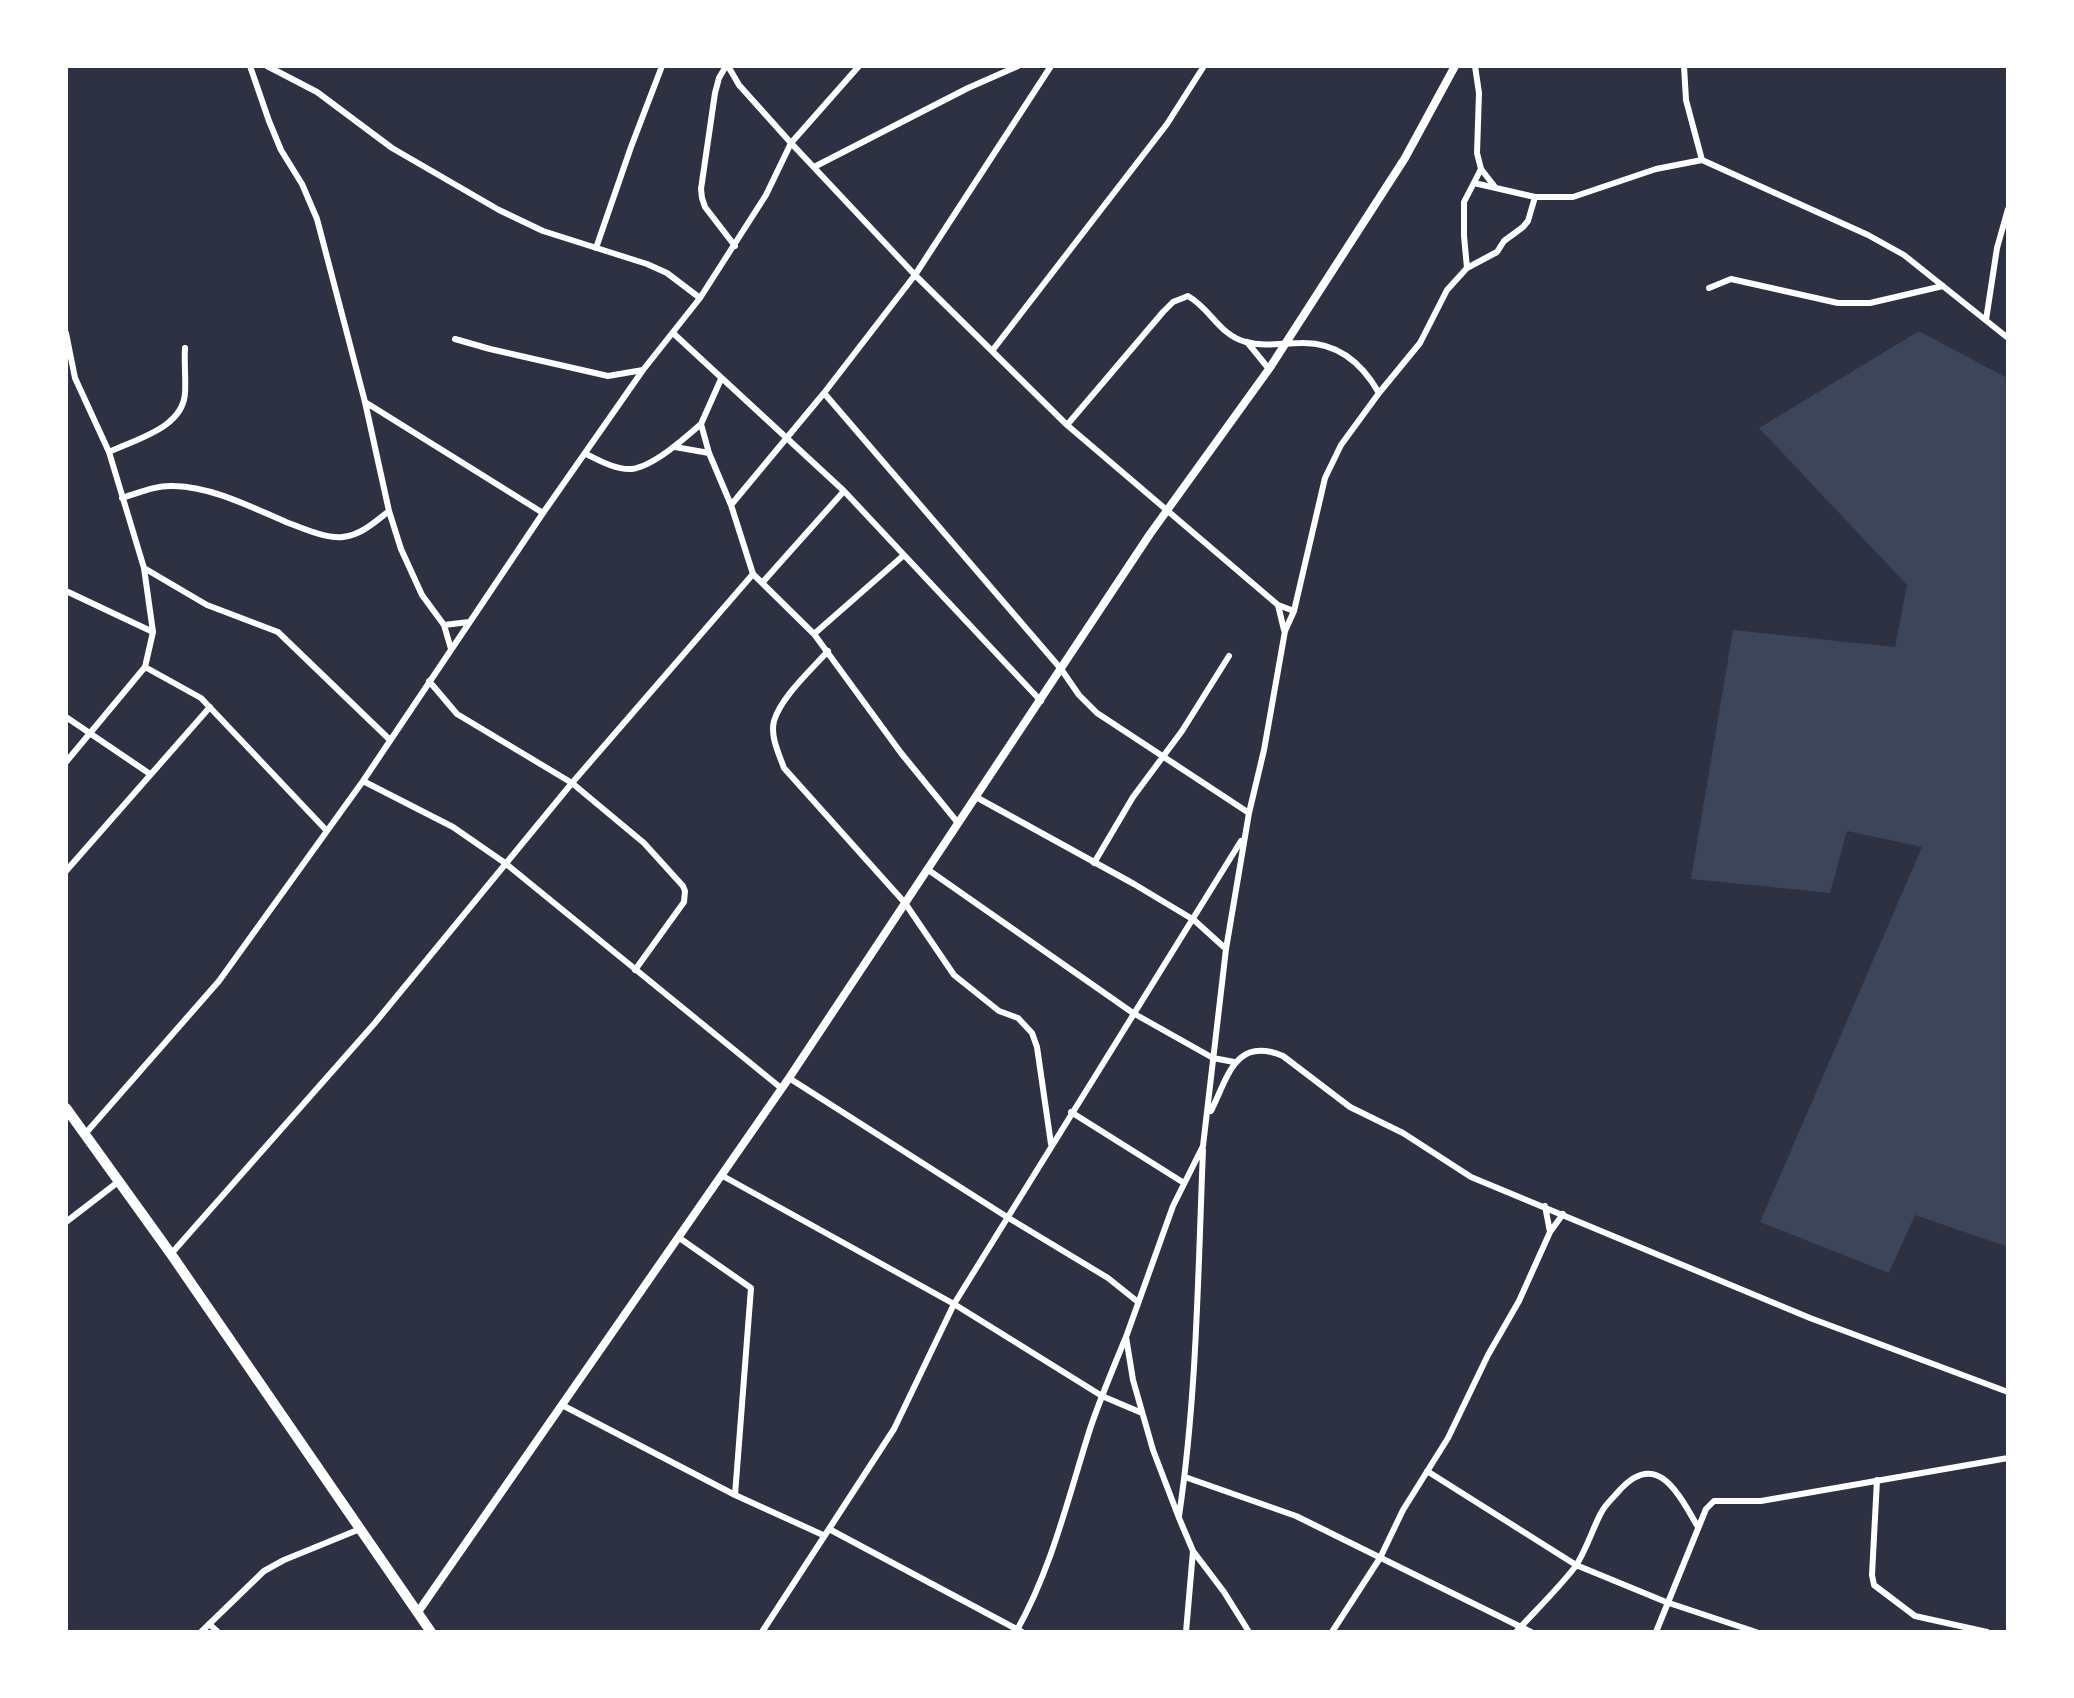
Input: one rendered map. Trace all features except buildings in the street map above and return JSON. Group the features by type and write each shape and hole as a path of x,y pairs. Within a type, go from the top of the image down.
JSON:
{"main road":[{"path":"66,1108 431,1632"}],"street":[{"path":"250,66 268,121 302,184 317,219 365,402 389,511 401,549 416,583 444,625 451,649"},
{"path":"267,66 317,92 392,148 499,210 543,231 647,264 667,273 700,298"},
{"path":"596,248 662,66"},
{"path":"735,246 705,206 701,189 715,93 719,78 727,66 739,85 791,143 915,275 1067,425 1278,605 1294,611"},
{"path":"85,1134 219,981 363,781 389,739 643,370 700,298 766,195 791,143 859,66"},
{"path":"814,167 968,88 1018,66"},
{"path":"730,505 824,393 915,275 1051,66"},
{"path":"992,351 1167,124 1204,66"},
{"path":"418,1612 789,1078 1167,511 1269,369 1405,158 1455,66"},
{"path":"1475,66 1479,93 1477,153 1481,169 1495,187"},
{"path":"1684,66 1686,100 1702,160"},
{"path":"1474,183 1535,197 1573,197 1656,169 1702,160 1868,235 1904,255 2007,338"},
{"path":"1467,268 1464,202 1481,169"},
{"path":"1179,1518 1185,1478 1198,1286 1203,1146 1213,1058 1226,949 1244,836 1264,751 1284,631 1294,611 1331,461 1379,393 1420,343 1447,290 1467,268 1497,252 1504,241 1523,227 1528,221 1535,197"},
{"path":"1986,320 1997,248 2007,209"},
{"path":"1709,288 1731,279 1838,303 1871,303 1943,286"},
{"path":"1067,425 1163,312 1188,296 1199,302 1225,333 1247,342 1284,345 1306,343 1331,348 1364,369 1379,393"},
{"path":"66,333 75,378 109,452 144,568 153,632 145,667 66,762"},
{"path":"673,333 844,491 1041,701"},
{"path":"455,339 608,376 643,370"},
{"path":"1247,342 1269,369"},
{"path":"109,452 172,421 185,396 185,348"},
{"path":"586,454 604,463 631,469 642,466 675,447 701,424 721,379"},
{"path":"824,393 1097,713 1249,813"},
{"path":"365,402 543,513"},
{"path":"701,424 753,574 828,651 901,753 958,823"},
{"path":"675,447 709,453"},
{"path":"122,498 162,487 204,490 251,506 298,527 341,538 360,532 389,511"},
{"path":"762,583 844,491"},
{"path":"814,634 904,555"},
{"path":"144,568 207,605 278,632 389,739"},
{"path":"170,1254 374,1024 572,783 753,574"},
{"path":"66,591 153,632"},
{"path":"1278,605 1284,631"},
{"path":"444,625 469,622"},
{"path":"828,651 783,702 773,722 775,744 784,768 905,903 954,975 999,1012 1018,1018 1032,1033 1037,1047 1051,1145"},
{"path":"1094,863 1133,797 1182,731 1229,656"},
{"path":"145,667 201,698 327,831"},
{"path":"429,681 457,714 572,783 644,843 685,891 684,902 635,970"},
{"path":"66,871 210,707"},
{"path":"66,717 150,774"},
{"path":"363,781 453,827 505,863 781,1088"},
{"path":"976,797 1194,920 1226,949"},
{"path":"762,1632 822,1535 829,1529 894,1429 954,1304 1244,836"},
{"path":"927,869 1133,1013 1213,1058 1234,1062"},
{"path":"1208,1116 1234,1062 1248,1052 1269,1050 1283,1056 1364,1115 1403,1133 1471,1177 1810,1318 2007,1392"},
{"path":"789,1078 1108,1278 1138,1302"},
{"path":"1071,1112 1184,1183"},
{"path":"829,1529 1018,1631 1068,1507 1102,1396 1158,1245 1203,1146"},
{"path":"721,1175 954,1304 1102,1396 1142,1412"},
{"path":"66,1222 118,1182"},
{"path":"1545,1206 1550,1232"},
{"path":"1332,1632 1380,1558 1403,1510 1448,1438 1488,1355 1519,1301 1550,1232 1563,1214"},
{"path":"678,1237 751,1288 735,1495"},
{"path":"1126,1336 1133,1380 1153,1450 1179,1518 1193,1551 1224,1591 1249,1632"},
{"path":"562,1405 735,1495 822,1535"},
{"path":"1656,1632 1706,1509 1714,1501 1761,1501 2007,1458"},
{"path":"1427,1471 1576,1565 1666,1602 1755,1632"},
{"path":"1519,1629 1576,1565 1603,1510 1626,1482 1652,1473 1666,1479 1677,1491 1699,1527"},
{"path":"1185,1478 1296,1516 1519,1629 1531,1632"},
{"path":"1877,1480 1872,1575 1874,1585 1915,1616 1987,1632"},
{"path":"201,1632 264,1571 360,1529"},
{"path":"1186,1632 1193,1551"},
{"path":"209,1624 218,1632"}],"shaded area":[{"path":"1919,331 2007,378 2008,1247 1915,1215 1889,1273 1760,1222 1922,847 1847,831 1830,893 1691,879 1733,630 1895,647 1907,585 1759,428"}]}
